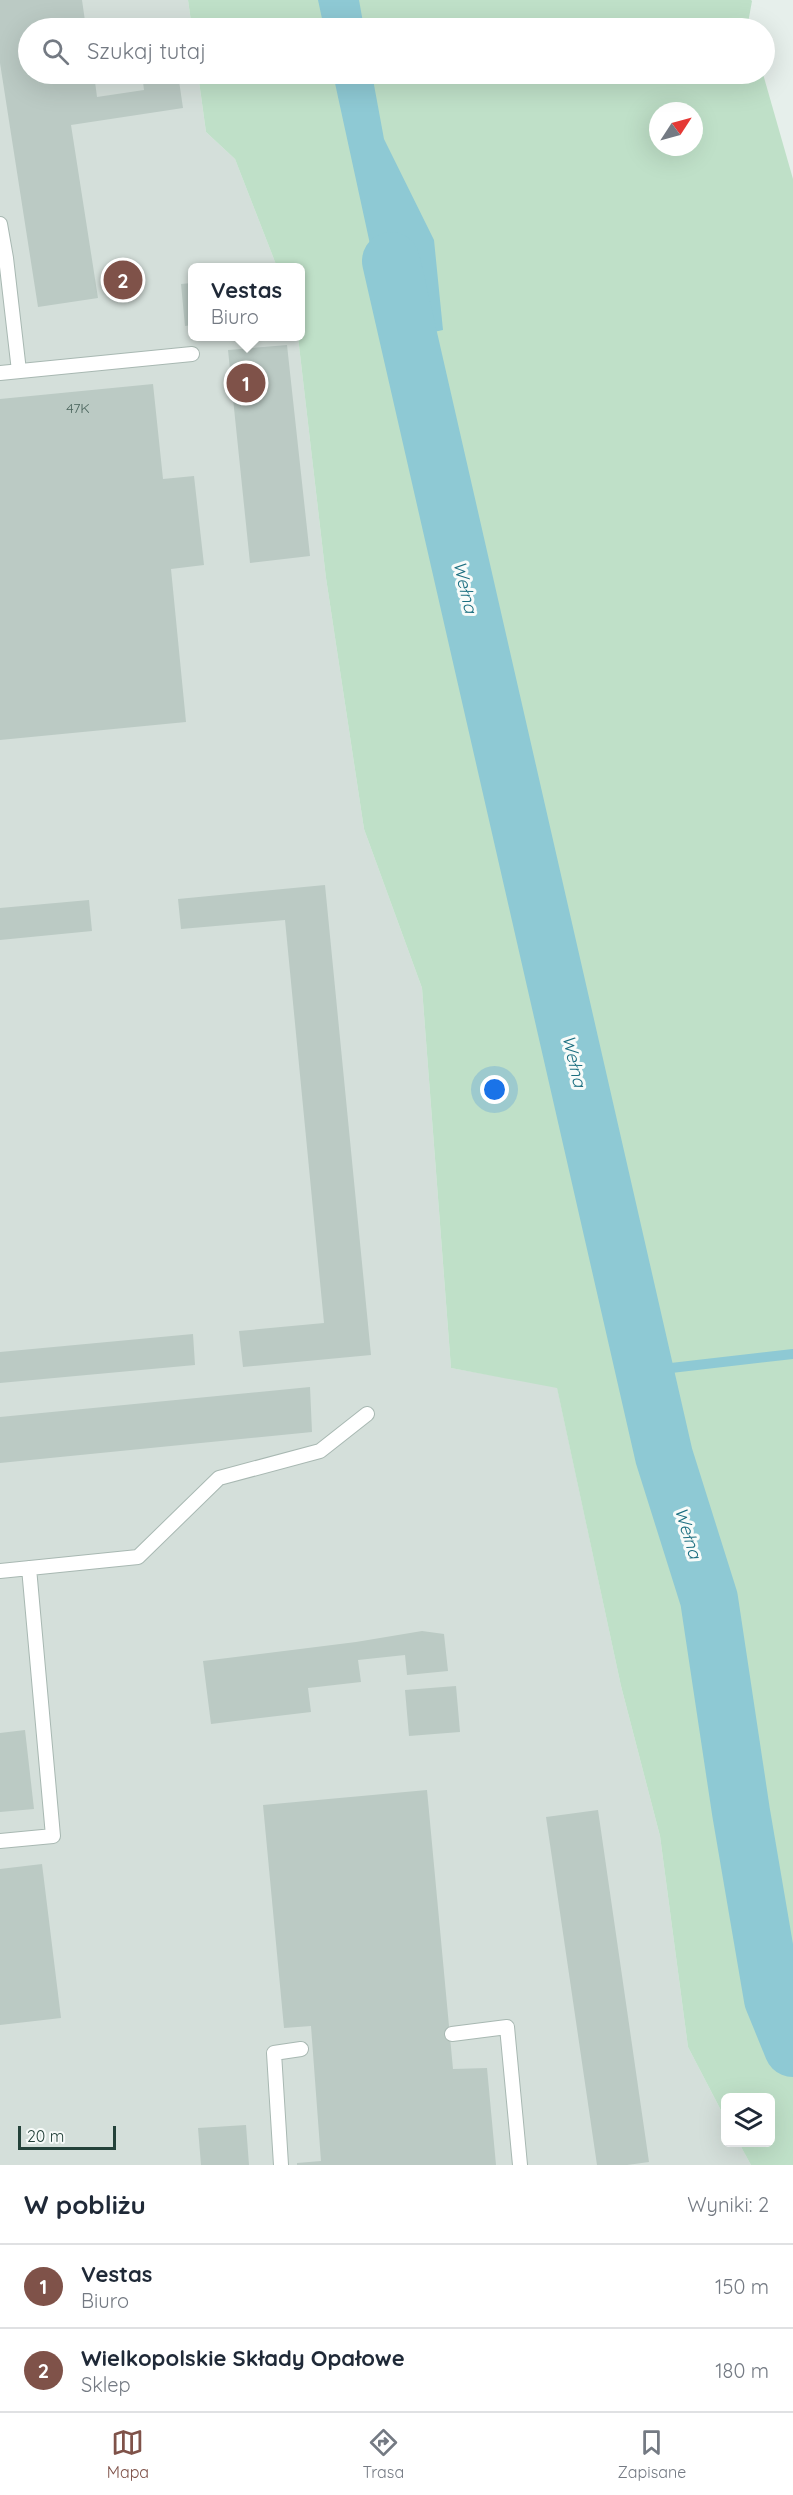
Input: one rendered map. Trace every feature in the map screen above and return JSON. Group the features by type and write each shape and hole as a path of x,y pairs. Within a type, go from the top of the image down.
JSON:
{"lane":[{"path":"0,224 19,370"},
{"path":"0,373 192,354"},
{"path":"0,1571 138,1557 219,1478 320,1451 367,1414"},
{"path":"0,1841 53,1836 29,1568"},
{"path":"452,2034 507,2027 520,2165"},
{"path":"281,2165 274,2053 301,2049"}],"shaded area":[{"path":"0,0 188,0 191,18 18,18 18,84 199,84 206,132 235,159 275,263 188,263 188,341 298,341 326,578 364,829 422,988 451,1368 557,1387 621,1686 660,1836 688,2047 721,2110 721,2147 741,2147 751,2165 0,2165"}],"green space":[{"path":"188,0 752,1 749,18 191,18"},
{"path":"199,84 766,84 793,179 793,2165 751,2165 741,2147 775,2147 775,2093 721,2093 721,2110 688,2047 660,1836 621,1686 557,1388 451,1368 422,988 364,829 326,578 298,341 305,341 305,263 275,263 235,159 206,132"}],"water":[{"path":"318,0 359,0 362,18 322,18"},
{"path":"335,84 374,84 384,139 434,240 443,330 396,340 373,258"}],"building":[{"path":"0,0 82,0 85,18 18,18 18,84 95,84 97,97 144,90 143,84 179,84 183,108 71,125 98,298 38,307 0,63"},
{"path":"188,283 188,326 185,326 181,284"},
{"path":"287,345 310,556 250,563 228,350"},
{"path":"153,384 163,479 194,476 204,565 171,569 186,722 0,740 0,399"},
{"path":"325,885 371,1355 243,1367 239,1331 324,1323 285,920 181,929 178,899"},
{"path":"89,900 92,931 0,940 0,908"},
{"path":"193,1334 195,1365 0,1383 0,1352"},
{"path":"310,1387 312,1432 0,1463 0,1417"},
{"path":"422,1631 444,1634 448,1671 407,1675 405,1655 358,1660 361,1682 308,1688 311,1712 211,1724 203,1661 356,1642"},
{"path":"456,1686 460,1732 409,1736 405,1690"},
{"path":"25,1730 34,1809 0,1812 0,1733"},
{"path":"427,1790 453,2069 487,2068 496,2165 297,2165 297,2163 321,2161 311,2026 284,2028 263,1805"},
{"path":"598,1810 649,2162 627,2165 597,2165 546,1817"},
{"path":"42,1864 61,2018 0,2025 0,1869"},
{"path":"246,2125 249,2165 201,2165 198,2128"}],"waterway":[{"name":"Wełna","path":"391,261 664,1456 709,1599 741,1812 773,1999 793,2048"},
{"path":"645,1371 793,1354"}],"place":[{"name":"Wielkopolskie Składy Opałowe","path":"123,280"},
{"name":"Vestas","path":"246,383"}]}
